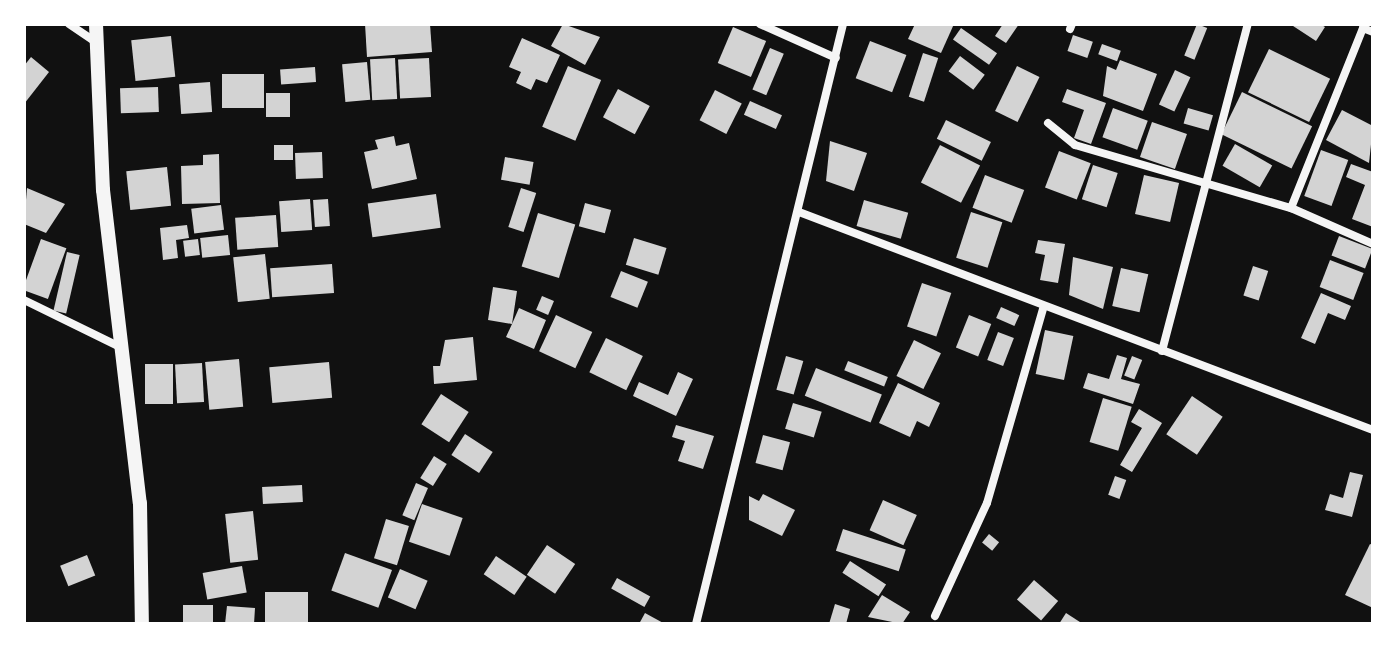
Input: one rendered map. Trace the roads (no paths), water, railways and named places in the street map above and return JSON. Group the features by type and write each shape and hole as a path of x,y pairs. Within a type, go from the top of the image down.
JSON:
{"street":[{"path":"69,24 96,43"},
{"path":"96,24 118,346 140,503 142,624"},
{"path":"760,24 836,58"},
{"path":"696,624 843,24"},
{"path":"1162,351 1248,24"},
{"path":"1291,208 1363,28 1373,32"},
{"path":"1048,123 1075,145 1291,208 1373,244"},
{"path":"799,212 838,221 1043,309 1373,430"},
{"path":"24,300 118,346"},
{"path":"935,616 987,503 1043,309"}]}
